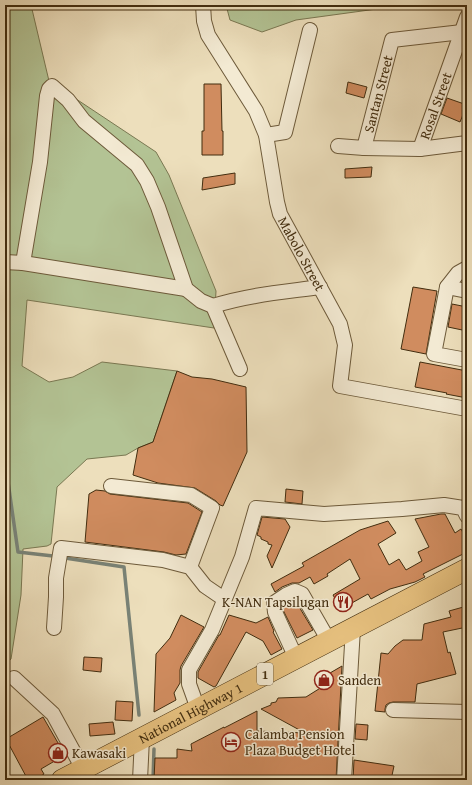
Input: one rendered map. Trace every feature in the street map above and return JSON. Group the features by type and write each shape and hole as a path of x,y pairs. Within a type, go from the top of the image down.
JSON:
{"highway":[{"name":"National Highway 1","path":"62,780 467,569"}],"street":[{"name":"Mabolo Street","path":"203,5 204,21 208,34 256,111 266,135 280,214 340,324 345,345 340,386 467,409"},
{"name":"Rosal Street","path":"420,149 467,17"},
{"path":"266,135 285,132 310,30"},
{"name":"Santan Street","path":"364,148 392,40 462,32"},
{"path":"24,264 40,162 47,96 49,89 52,86 68,100 84,121 137,165 147,181 158,207 186,288 201,301 213,306 228,301 278,292 320,287"},
{"path":"338,146 420,149 467,143"},
{"path":"5,262 186,288"},
{"path":"463,270 447,287 434,354 467,360"},
{"path":"447,287 467,291"},
{"path":"213,306 240,369"},
{"path":"111,486 190,495 212,508 190,567"},
{"path":"198,709 189,684 189,670 212,630 242,557 256,508 324,514 444,505 463,508 467,516"},
{"path":"54,628 56,578 61,548 163,560 190,567 205,586 224,599"},
{"path":"296,658 275,612 274,603 286,595 295,591 302,594 329,641"},
{"path":"344,780 353,628"},
{"path":"14,678 53,714 83,769"},
{"path":"393,710 467,712"},
{"path":"140,780 142,738"}],"green space":[{"path":"5,5 31,5 49,81 156,152 169,175 216,291 214,328 27,300 22,366 49,382 73,377 102,362 177,371 153,442 126,455 87,459 57,487 51,544 47,546 23,549 21,595 11,659 5,664"},
{"path":"226,5 406,5 296,20 262,32 230,20"}],"building":[{"path":"348,82 367,87 364,98 346,93"},
{"path":"204,84 221,84 223,155 202,155 202,131 204,131"},
{"path":"447,98 467,105 460,122 441,114"},
{"path":"372,167 371,177 345,178 345,169"},
{"path":"235,173 235,184 202,190 203,178"},
{"path":"413,287 437,291 426,354 401,349"},
{"path":"452,304 467,307 467,331 448,327"},
{"path":"420,362 467,371 467,398 415,387"},
{"path":"177,371 192,377 212,379 246,387 247,452 223,506 195,488 158,483 133,475 138,448 153,442"},
{"path":"286,489 303,491 302,504 285,502"},
{"path":"96,490 105,491 110,494 188,503 202,512 186,554 176,555 164,552 85,542 89,494"},
{"path":"445,514 455,533 461,529 467,540 467,552 423,574 425,577 415,582 390,589 371,599 368,594 341,609 333,595 360,579 350,559 327,574 328,576 314,584 310,577 299,583 292,583 282,587 275,592 271,584 304,566 302,563 360,530 388,521 396,533 378,544 389,565 399,559 406,570 422,561 418,552 429,547 415,519"},
{"path":"262,517 285,519 290,527 272,568 267,556 272,545 268,544 268,542 261,539 261,537 257,535"},
{"path":"295,600 313,630 297,638 283,610 283,607"},
{"path":"467,606 467,627 443,632 448,653 450,652 456,674 417,684 415,702 393,702 386,705 385,712 375,711 381,653 388,654 403,640 422,640 424,624 451,617 449,611"},
{"path":"181,615 204,627 181,666 180,683 174,693 176,700 154,712 156,654 170,638"},
{"path":"229,615 256,623 268,617 274,631 273,632 282,649 271,655 263,641 246,632 216,686 214,687 198,678 198,672 220,635"},
{"path":"84,657 102,658 101,672 83,670"},
{"path":"342,666 336,780 154,780 155,758 177,758 177,749 192,751 191,744 257,711 257,731 305,733 261,709 271,705 271,703 276,702 278,698 306,697 322,687 318,680"},
{"path":"116,701 133,702 132,721 115,720"},
{"path":"43,717 65,755 41,769 44,774 35,780 28,780 6,739"},
{"path":"113,722 115,734 90,736 89,724"},
{"path":"356,724 368,725 367,740 355,739"},
{"path":"354,760 394,766 391,780 353,780"}],"waterway":[{"path":"5,472 7,475 18,552 53,556"},
{"path":"65,558 124,567 139,715"},
{"path":"153,780 154,749"}],"place":[{"name":"K-NAN Tapsilugan","path":"343,602"},
{"name":"Sanden","path":"324,680"},
{"name":"Calamba Pension Plaza Budget Hotel","path":"231,742"},
{"name":"Kawasaki","path":"58,753"}]}
